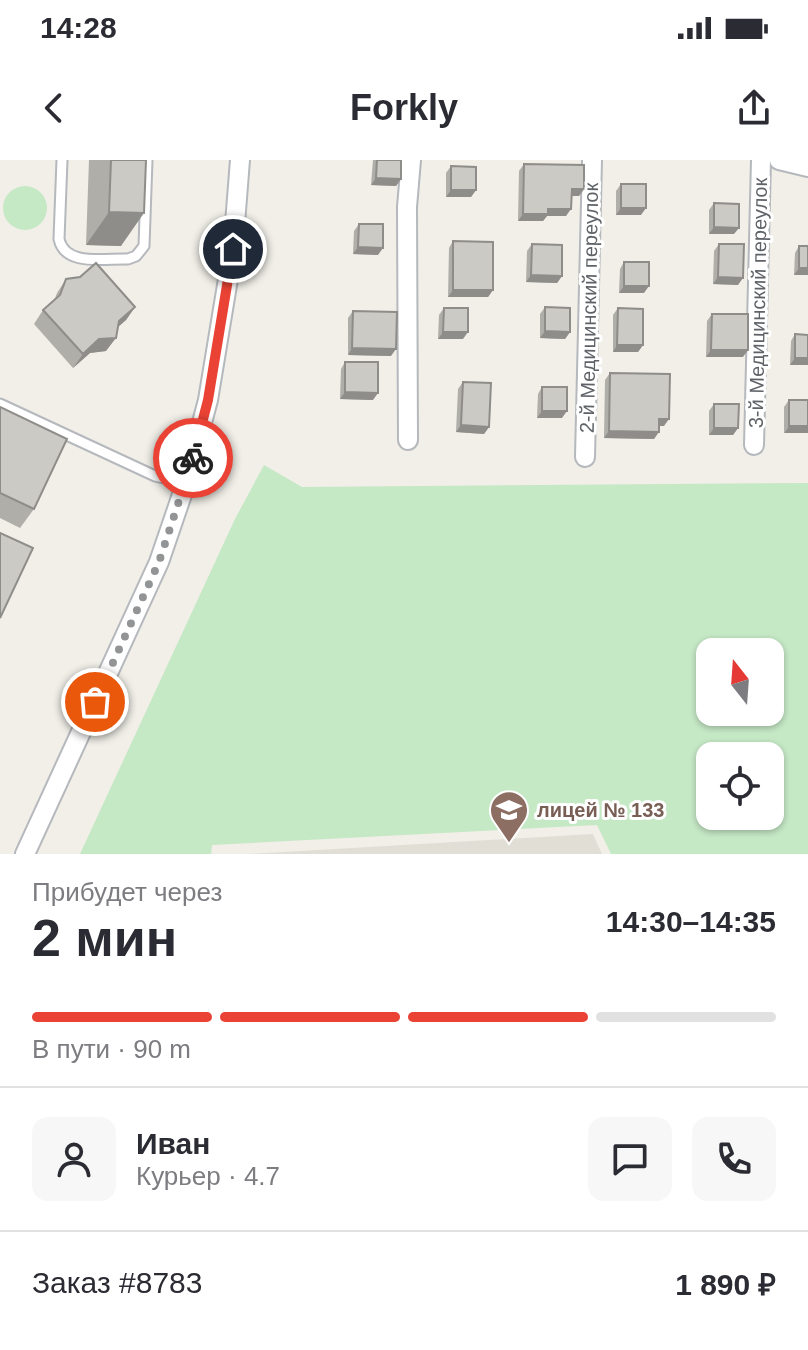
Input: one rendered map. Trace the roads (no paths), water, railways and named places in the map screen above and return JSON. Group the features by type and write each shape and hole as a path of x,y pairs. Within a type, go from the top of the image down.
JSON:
{"street":[{"path":"25,854 159,562 186,483 208,400 233,249 240,160"},
{"path":"408,440 407,207 411,160"},
{"name":"2-й Медицинский переулок","path":"585,457 592,160"},
{"name":"3-й Медицинский переулок","path":"754,445 761,160"},
{"path":"779,160 808,167"}],"lane":[{"path":"62,160 59,239 62,249 72,257 128,259 136,256 144,246 147,160"},
{"path":"0,404 155,476 186,483"}],"place":[{"name":"лицей № 133","path":"509,844"}]}
